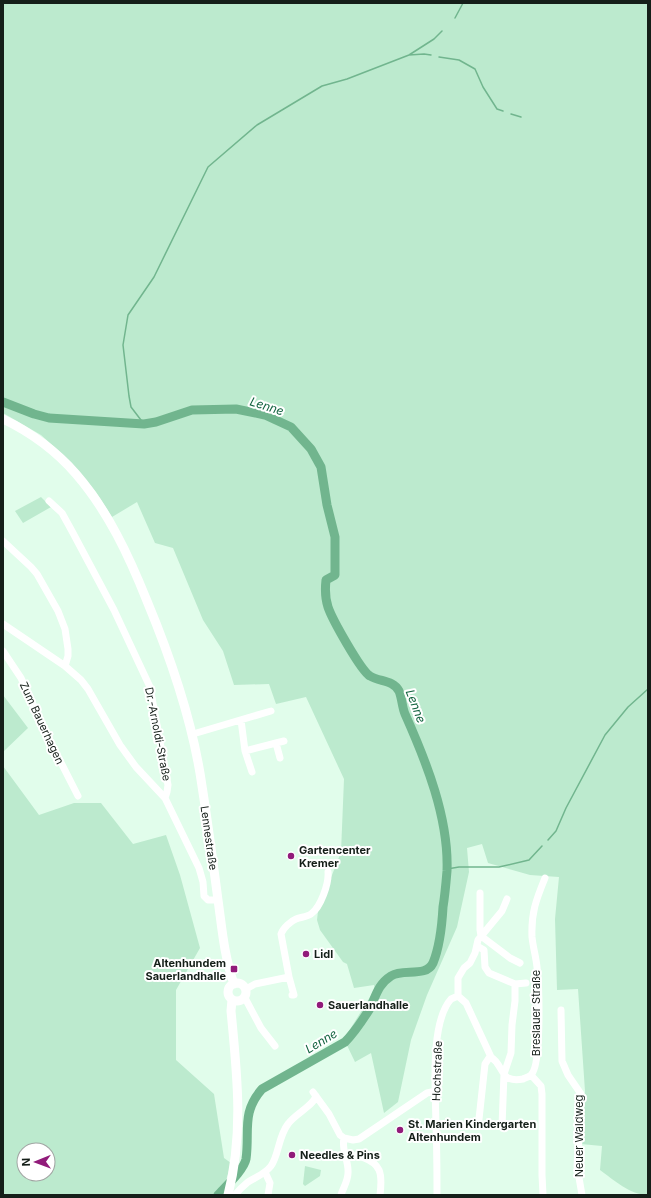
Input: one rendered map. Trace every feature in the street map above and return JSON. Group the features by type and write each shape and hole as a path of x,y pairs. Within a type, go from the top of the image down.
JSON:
{"main road":[{"name":"Lennestraße","path":"3,419 23,430 54,452 75,473 100,506 118,536 163,638 193,734 202,785 224,949 234,984"},
{"path":"228,1195 236,1150 238,1101 231,1011 232,1000 229,996 228,990 234,984 242,984 245,993 238,1001 232,1000"}],"street":[{"name":"Dr.-Arnoldi-Straße","path":"49,501 62,513 71,528 114,610 150,687 168,785 165,798 199,868 203,882 204,896 208,900 218,900"},
{"path":"3,541 34,570 58,611 65,629 68,649 68,656 65,666"},
{"path":"3,624 65,666 88,689 120,745 136,768 165,798"},
{"name":"Zum Bauerhagen","path":"3,652 21,678 78,796"},
{"path":"193,734 271,710"},
{"path":"241,720 245,751 252,772"},
{"path":"245,751 284,741"},
{"path":"276,743 280,758"},
{"path":"292,995 294,995 289,977 282,934 283,930 295,919 310,915 314,911 322,899 328,884 328,872"},
{"name":"Breslauer Straße","path":"531,1075 537,1061 538,1019 538,977 532,937 533,917 535,903 545,878"},
{"path":"480,893 480,930 482,936 510,958 520,963"},
{"path":"507,899 502,911 478,940 470,963 464,968 458,978 458,996 466,1003 491,1057 498,1064 504,1074 508,1078 517,1080 531,1075 539,1083 542,1094 543,1194"},
{"path":"477,946 484,950 485,967 489,973 515,984 526,983"},
{"path":"275,1046 261,1028 245,993 255,984 289,977"},
{"path":"502,1126 504,1074 511,1053 515,984"},
{"name":"Hochstraße","path":"436,1195 436,1050 440,1022 448,1002 458,996"},
{"name":"Neuer Waldweg","path":"561,1010 562,1061 568,1075 581,1094 577,1166 582,1195"},
{"path":"479,1119 485,1064 488,1058 491,1057"},
{"path":"235,1195 247,1183 265,1172 273,1162 281,1135 288,1123 302,1110 313,1103 315,1094 329,1114 340,1135 344,1138 353,1140 359,1139 427,1093 436,1091"},
{"path":"341,1195 347,1183 349,1173 343,1146 344,1138"},
{"path":"345,1155 358,1155 371,1162 379,1169 382,1183 380,1195"},
{"path":"265,1172 270,1183 268,1195"}],"green space":[{"path":"3,3 648,3 648,1195 629,1190 600,1170 602,1146 581,1144 585,1091 578,989 557,990 555,919 559,877 530,875 488,863 482,844 467,848 469,872 457,927 427,995 411,1040 398,1102 384,1113 371,1053 355,1062 344,1039 375,989 374,985 354,988 347,964 343,962 320,930 317,920 318,911 341,852 344,779 306,697 276,704 269,684 234,685 223,651 203,620 173,548 155,543 137,502 112,517 96,492 71,462 41,435 3,413"},
{"path":"41,497 51,507 23,523 15,511"},
{"path":"3,695 28,728 3,752"},
{"path":"3,766 39,815 74,803 101,803 133,844 166,835 180,875 200,948 176,990 176,1060 214,1094 224,1158 231,1163 222,1195 3,1195"},
{"path":"305,1166 321,1170 320,1176 305,1186 303,1184"}],"waterway":[{"path":"455,18 463,3"},
{"path":"144,424 131,407 129,396 123,345 128,315 154,277 208,167 257,125 322,86 347,79 409,55 434,39 442,31"},
{"path":"409,55 431,55"},
{"path":"439,57 459,60 475,69 483,87 497,109 503,111"},
{"path":"511,114 521,117"},
{"name":"Lenne","path":"3,402 49,418 144,424 156,422 192,410 236,409 265,415 291,427 311,449 321,467 327,505 335,537 335,575 326,580 326,600 328,607 347,644 360,665 370,676 393,685 399,691 404,711 421,751 435,790 447,851 447,871 440,935 433,963 430,968 420,972 402,973 391,976 380,987 369,1010 355,1031 345,1042 262,1089 255,1098 249,1114 245,1163 218,1195"},
{"path":"548,840 556,831 566,808 605,735 628,707 648,689"},
{"path":"447,869 459,867 499,867 529,860 542,846"}],"place":[{"name":"Gartencenter Kremer","path":"291,856"},
{"name":"Lidl","path":"306,954"},
{"name":"Altenhundem Sauerlandhalle","path":"234,969"},
{"name":"Sauerlandhalle","path":"320,1005"},
{"name":"St. Marien Kindergarten Altenhundem","path":"400,1130"},
{"name":"Needles & Pins","path":"292,1155"}]}
